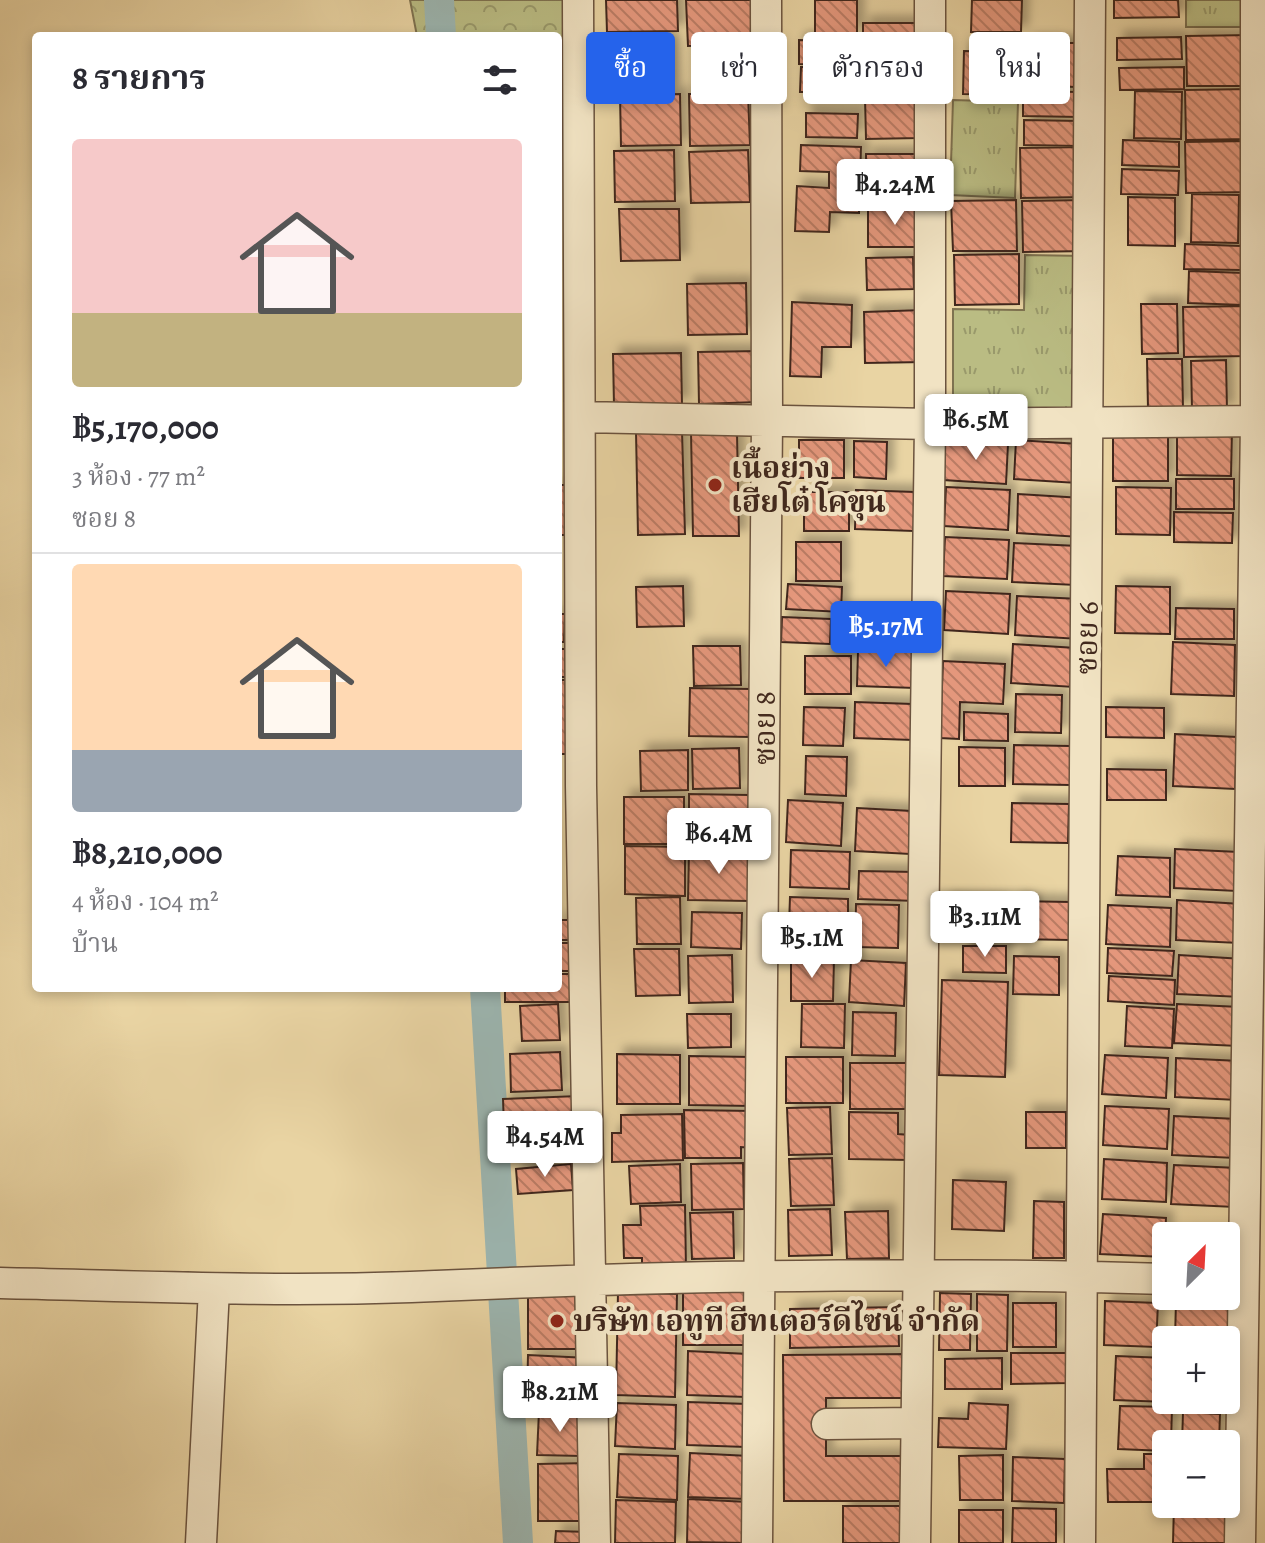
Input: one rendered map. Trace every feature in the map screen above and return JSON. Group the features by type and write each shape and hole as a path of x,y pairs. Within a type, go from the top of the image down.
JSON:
{"street":[{"path":"578,0 582,417 581,786 595,1543"},
{"name":"ซอย 8","path":"757,1543 767,421 766,0"},
{"path":"915,1543 930,424 930,0"},
{"name":"ซอย 6","path":"1080,1543 1090,421 1090,0"},
{"path":"1240,1543 1261,421 1256,0"},
{"path":"582,417 930,424 1261,421"},
{"path":"0,1283 214,1289 413,1287 592,1278 760,1275 1152,1279"},
{"path":"201,1543 214,1289"},
{"path":"827,1424 916,1423"}],"green space":[{"path":"410,0 569,0 571,96 562,96 562,32 416,32"},
{"path":"1186,0 1248,0 1248,27 1186,27"},
{"path":"953,100 969,100 969,104 1018,104 1015,198 950,195"},
{"path":"1025,255 1085,256 1085,411 953,410 953,309 1024,310"}],"building":[{"path":"606,0 677,0 678,31 607,32"},
{"path":"686,0 759,0 760,32 691,32 691,46 688,46"},
{"path":"815,0 857,0 857,32 815,32"},
{"path":"972,0 1022,0 1021,32 971,32"},
{"path":"1114,0 1178,0 1179,17 1114,18"},
{"path":"863,23 917,23 917,32 863,32"},
{"path":"1251,35 1252,86 1187,86 1186,36"},
{"path":"1181,37 1182,59 1117,60 1117,38"},
{"path":"799,40 803,40 803,64 799,64"},
{"path":"1070,43 1079,43 1078,87 1070,87"},
{"path":"964,51 969,51 969,94 963,94"},
{"path":"801,67 803,67 803,92 800,92"},
{"path":"1184,67 1184,89 1120,90 1119,68"},
{"path":"562,70 563,70 562,122"},
{"path":"1250,89 1251,139 1186,140 1185,90"},
{"path":"1135,91 1182,92 1181,139 1134,138"},
{"path":"1070,92 1079,92 1079,117 1023,116 1023,104 1070,104"},
{"path":"675,94 680,94 681,145 621,146 620,104 675,104"},
{"path":"689,94 691,104 748,104 750,145 690,146"},
{"path":"865,104 919,104 919,138 866,139"},
{"path":"806,113 858,114 857,138 806,137"},
{"path":"1024,120 1080,121 1079,146 1024,145"},
{"path":"1123,140 1179,142 1179,167 1122,165"},
{"path":"1250,141 1251,192 1186,193 1185,142"},
{"path":"801,145 861,147 859,213 830,212 829,232 795,231 797,186 829,188 829,172 800,171"},
{"path":"1085,147 1086,197 1021,198 1020,148"},
{"path":"674,150 675,201 615,202 614,151"},
{"path":"748,150 750,202 691,203 689,152"},
{"path":"866,154 919,154 919,195 866,195"},
{"path":"1122,169 1179,171 1178,195 1121,194"},
{"path":"1192,194 1239,195 1238,243 1191,242"},
{"path":"1128,197 1175,198 1175,246 1128,245"},
{"path":"1016,200 1017,251 953,251 951,201"},
{"path":"1087,200 1088,251 1023,252 1022,201"},
{"path":"921,206 921,247 868,247 868,207"},
{"path":"619,209 679,209 680,260 621,261"},
{"path":"1185,244 1241,246 1241,270 1184,269"},
{"path":"1019,254 1019,304 955,305 954,255"},
{"path":"913,257 914,289 867,290 866,258"},
{"path":"1189,271 1244,273 1243,305 1188,303"},
{"path":"746,283 747,334 688,335 687,284"},
{"path":"792,302 852,305 851,347 822,347 821,377 790,376"},
{"path":"1141,304 1177,304 1178,353 1142,354"},
{"path":"1248,306 1249,356 1184,357 1183,307"},
{"path":"923,310 925,362 865,363 864,312"},
{"path":"758,351 759,402 699,404 698,352"},
{"path":"681,353 682,404 614,405 613,354"},
{"path":"1147,359 1182,359 1183,408 1148,408"},
{"path":"1226,360 1227,410 1192,410 1191,361"},
{"path":"1177,428 1232,430 1231,476 1177,475"},
{"path":"682,431 685,534 638,535 636,432"},
{"name":"เนื้อย่าง เฮียโต๋ โคขุน","path":"691,433 737,433 739,536 693,536"},
{"path":"1113,433 1168,435 1168,481 1113,481"},
{"path":"799,440 844,440 844,478 799,478"},
{"path":"1016,440 1079,444 1077,483 1014,479"},
{"path":"854,441 887,442 886,479 854,477"},
{"path":"945,441 1008,444 1006,484 943,480"},
{"path":"1176,479 1234,479 1234,509 1176,509"},
{"path":"562,485 570,485 570,535 562,535"},
{"path":"946,487 1010,490 1008,530 944,526"},
{"path":"1116,487 1171,488 1170,535 1116,534"},
{"path":"856,490 915,492 914,531 855,529"},
{"path":"804,492 849,492 849,531 804,531"},
{"path":"1018,494 1082,498 1080,537 1017,533"},
{"path":"1174,512 1233,513 1232,543 1174,542"},
{"path":"945,537 1009,540 1007,579 943,576"},
{"path":"796,542 841,542 841,581 796,581"},
{"path":"1014,543 1078,546 1076,585 1012,582"},
{"path":"788,584 842,587 841,612 786,609"},
{"path":"683,586 684,626 637,627 636,587"},
{"path":"1116,586 1170,587 1170,634 1115,633"},
{"path":"946,591 1010,594 1008,634 944,630"},
{"path":"1017,596 1080,599 1079,639 1015,635"},
{"path":"1176,608 1234,609 1234,639 1175,639"},
{"path":"562,614 565,614 562,642"},
{"path":"782,617 831,619 830,644 781,642"},
{"path":"1173,642 1235,645 1234,696 1171,694"},
{"path":"1013,644 1076,648 1074,687 1011,683"},
{"path":"693,646 740,646 741,685 694,686"},
{"path":"562,649 567,649 567,677 562,677"},
{"path":"858,650 916,652 915,688 857,686"},
{"path":"805,656 851,656 851,694 805,694"},
{"path":"943,661 1005,664 1003,704 960,702 959,739 940,738"},
{"path":"562,680 576,680 575,754 562,754"},
{"path":"690,688 750,689 750,737 689,736"},
{"path":"1016,694 1062,695 1061,733 1015,732"},
{"path":"855,702 913,704 913,740 854,738"},
{"path":"804,707 845,708 843,746 803,745"},
{"path":"1106,707 1164,708 1164,738 1106,737"},
{"path":"964,712 1008,714 1008,741 964,740"},
{"path":"1175,734 1237,737 1235,789 1173,786"},
{"path":"1014,745 1070,746 1070,785 1013,784"},
{"path":"959,747 1005,748 1005,786 959,786"},
{"path":"739,748 740,788 693,789 692,749"},
{"path":"688,750 688,790 641,791 640,751"},
{"path":"806,756 847,757 846,796 805,794"},
{"path":"1107,769 1166,770 1166,800 1107,800"},
{"path":"689,794 749,795 749,844 689,843"},
{"path":"624,797 684,797 684,844 624,844"},
{"path":"788,800 843,803 841,846 786,842"},
{"path":"1012,803 1069,804 1068,843 1011,842"},
{"path":"857,808 912,811 910,854 855,851"},
{"path":"625,846 685,847 685,896 625,894"},
{"path":"1175,849 1239,852 1237,891 1174,888"},
{"path":"791,850 850,852 849,889 790,887"},
{"path":"689,852 749,852 749,901 688,900"},
{"path":"1118,856 1170,858 1170,897 1116,895"},
{"path":"859,871 916,872 916,901 858,899"},
{"path":"680,897 681,944 637,944 636,898"},
{"path":"790,897 848,899 848,927 789,926"},
{"path":"944,900 1001,902 1001,941 944,940"},
{"path":"1177,900 1241,904 1239,943 1176,940"},
{"path":"1014,901 1071,902 1070,940 1013,939"},
{"path":"856,904 899,905 898,948 855,947"},
{"path":"1108,905 1171,908 1170,947 1106,944"},
{"path":"692,912 742,913 741,949 691,947"},
{"path":"562,920 573,920 573,940 562,940"},
{"path":"562,943 576,943 575,971 562,971"},
{"path":"963,946 1006,946 1006,973 963,972"},
{"path":"1108,948 1174,951 1172,976 1107,973"},
{"path":"634,949 679,949 680,995 636,996"},
{"path":"732,955 733,1002 689,1003 688,956"},
{"path":"1179,955 1243,959 1241,997 1177,994"},
{"path":"1014,956 1059,957 1059,995 1013,994"},
{"path":"791,958 834,959 833,1001 791,1001"},
{"path":"851,960 906,963 904,1006 849,1002"},
{"path":"562,974 575,974 575,1002 505,1002 505,992 562,992"},
{"path":"1109,976 1175,980 1174,1005 1108,1001"},
{"path":"942,980 1008,982 1005,1077 939,1075"},
{"path":"558,1004 560,1040 522,1041 520,1006"},
{"path":"802,1004 845,1004 844,1048 801,1047"},
{"path":"1177,1004 1240,1007 1238,1046 1174,1043"},
{"path":"1127,1006 1174,1009 1172,1048 1125,1046"},
{"path":"853,1012 896,1013 895,1056 852,1055"},
{"path":"687,1014 731,1014 731,1047 688,1048"},
{"path":"560,1052 562,1090 511,1092 510,1054"},
{"path":"617,1054 680,1055 680,1104 617,1104"},
{"path":"1105,1055 1168,1058 1166,1098 1102,1094"},
{"path":"689,1056 752,1057 752,1106 689,1105"},
{"path":"786,1057 843,1057 843,1103 786,1103"},
{"path":"1176,1058 1240,1061 1238,1100 1175,1097"},
{"path":"850,1063 907,1063 907,1109 850,1109"},
{"path":"578,1096 580,1126 564,1127 564,1120 521,1121 522,1152 505,1153 503,1099"},
{"path":"1105,1106 1169,1109 1167,1149 1103,1145"},
{"path":"830,1107 832,1154 789,1155 787,1108"},
{"path":"684,1110 754,1111 754,1148 741,1147 741,1158 685,1158"},
{"path":"849,1112 898,1113 898,1134 910,1135 910,1160 849,1159"},
{"path":"1026,1112 1066,1112 1066,1148 1026,1148"},
{"path":"682,1114 683,1160 612,1162 612,1133 621,1133 621,1115"},
{"path":"1174,1116 1237,1119 1235,1158 1172,1155"},
{"path":"832,1158 834,1205 791,1206 789,1159"},
{"path":"1104,1159 1167,1163 1166,1202 1102,1199"},
{"path":"743,1163 744,1209 692,1210 691,1164"},
{"path":"571,1164 573,1190 518,1194 516,1169"},
{"path":"680,1164 681,1202 631,1204 629,1166"},
{"path":"1174,1165 1237,1168 1235,1207 1171,1204"},
{"path":"953,1180 1006,1182 1004,1231 952,1229"},
{"path":"1034,1201 1064,1202 1064,1258 1033,1258"},
{"path":"685,1205 686,1270 642,1271 642,1258 624,1258 623,1225 641,1225 640,1206"},
{"path":"830,1209 832,1255 789,1256 788,1210"},
{"path":"888,1211 889,1258 847,1259 845,1212"},
{"path":"733,1212 734,1258 692,1259 690,1213"},
{"path":"1103,1214 1166,1218 1166,1222 1152,1222 1152,1256 1100,1254"},
{"path":"683,1291 747,1291 747,1345 683,1345"},
{"path":"618,1292 677,1294 675,1397 616,1395"},
{"name":"บริษัท เอทูที ฮีทเตอร์ดีไซน์ จำกัด","path":"528,1293 587,1293 586,1349 528,1349"},
{"path":"940,1293 971,1294 970,1350 939,1350"},
{"path":"977,1294 1008,1295 1007,1351 977,1351"},
{"path":"1105,1301 1152,1303 1152,1310 1158,1310 1157,1326 1152,1326 1152,1347 1104,1345"},
{"path":"1013,1303 1056,1303 1056,1347 1013,1347"},
{"path":"898,1307 899,1346 790,1348 790,1309"},
{"path":"1176,1310 1229,1310 1228,1326 1175,1326"},
{"path":"688,1351 748,1354 746,1397 687,1395"},
{"path":"1011,1353 1068,1353 1068,1383 1011,1384"},
{"path":"907,1354 907,1398 826,1398 826,1456 910,1456 911,1501 784,1501 783,1355"},
{"path":"528,1355 588,1358 586,1401 527,1399"},
{"path":"1116,1356 1152,1357 1152,1401 1114,1400"},
{"path":"1002,1358 1002,1389 945,1389 945,1359"},
{"path":"688,1402 748,1404 746,1447 687,1445"},
{"path":"617,1403 676,1405 675,1449 615,1446"},
{"path":"969,1403 1008,1405 1006,1449 938,1447 939,1418 968,1419"},
{"path":"1120,1406 1152,1407 1152,1414 1172,1414 1171,1430 1152,1430 1152,1450 1118,1449"},
{"path":"539,1411 583,1413 581,1456 537,1455"},
{"path":"1183,1414 1220,1414 1219,1430 1182,1430"},
{"path":"690,1453 749,1456 748,1499 688,1497"},
{"path":"619,1454 678,1456 677,1500 617,1497"},
{"path":"1144,1454 1152,1454 1152,1502 1108,1502 1107,1469 1144,1469"},
{"path":"1003,1455 1003,1500 960,1500 959,1456"},
{"path":"1013,1457 1065,1459 1064,1503 1012,1501"},
{"path":"589,1463 589,1521 538,1521 538,1464"},
{"path":"688,1499 748,1502 746,1543 687,1542"},
{"path":"616,1500 676,1502 675,1543 615,1543"},
{"path":"843,1506 908,1506 908,1543 843,1543"},
{"path":"1013,1508 1056,1509 1056,1543 1012,1543"},
{"path":"959,1510 1003,1510 1003,1543 959,1543"},
{"path":"1174,1518 1226,1518 1225,1543 1173,1543"},
{"path":"556,1531 589,1532 589,1543 555,1543"}],"waterway":[{"path":"439,0 441,32"},
{"path":"485,992 518,1543"}],"place":[{"name":"เนื้อย่าง เฮียโต๋ โคขุน","path":"715,485"},
{"name":"บริษัท เอทูที ฮีทเตอร์ดีไซน์ จำกัด","path":"557,1321"}]}
